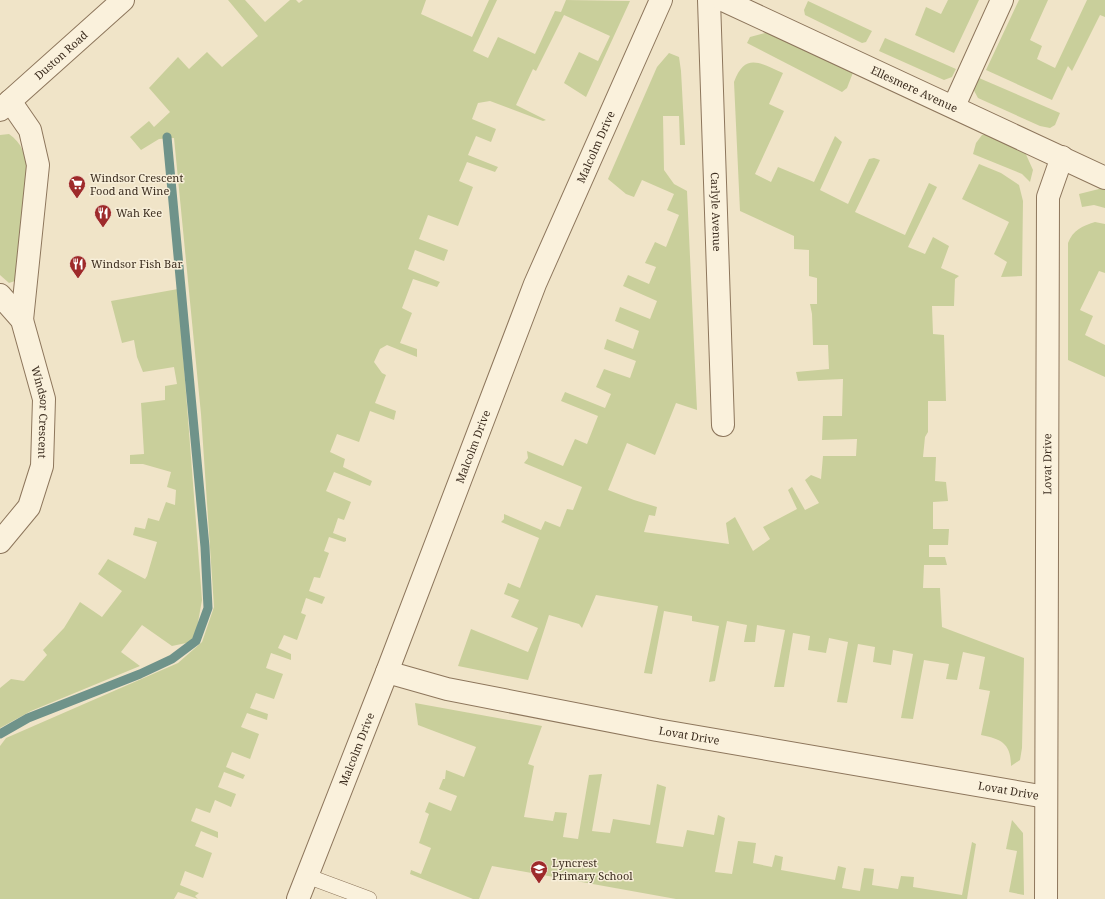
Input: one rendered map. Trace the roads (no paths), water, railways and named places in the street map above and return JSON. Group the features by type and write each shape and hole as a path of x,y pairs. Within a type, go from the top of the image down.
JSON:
{"street":[{"name":"Duston Road","path":"5,105 123,0"},
{"name":"Malcolm Drive","path":"298,899 387,672 535,284 661,0"},
{"name":"Carlyle Avenue","path":"709,0 723,425"},
{"name":"Ellesmere Avenue","path":"723,0 954,106 1105,178"},
{"path":"954,106 1002,0"},
{"name":"Windsor Crescent","path":"0,542 29,507 42,466 44,399 22,320 38,165 30,130 5,105"},
{"name":"Lovat Drive","path":"387,672 446,689 642,727 1046,797 1048,197 1062,157"},
{"name":"Windsor Crescent","path":"0,295 22,320"},
{"path":"1046,797 1046,899"}],"lane":[{"path":"307,876 369,899"}],"waterway":[{"path":"0,734 28,718 140,674 172,659 196,641 208,608 205,547 167,137"}],"place":[{"name":"Windsor Crescent Food and Wine","path":"77,199"},
{"name":"Wah Kee","path":"103,228"},
{"name":"Windsor Fish Bar","path":"78,279"},
{"name":"Lyncrest Primary School","path":"539,884"}]}
